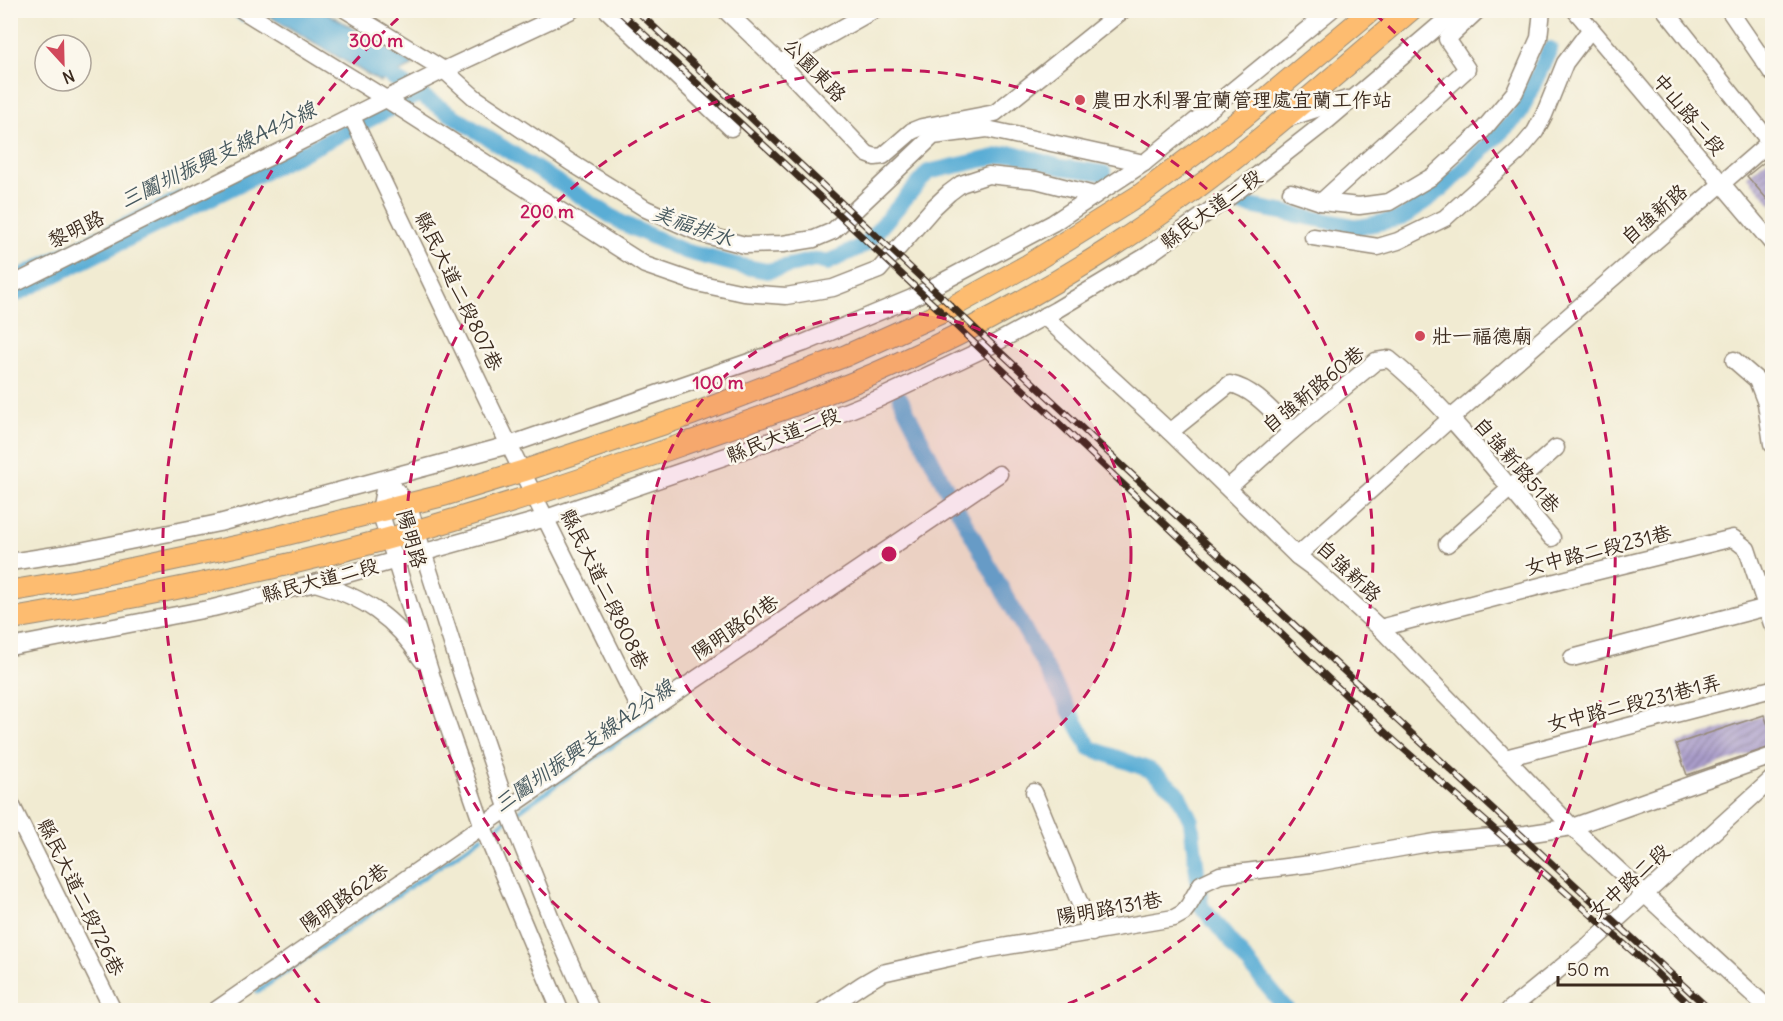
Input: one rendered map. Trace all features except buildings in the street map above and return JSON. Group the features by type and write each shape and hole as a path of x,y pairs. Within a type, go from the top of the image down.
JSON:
{"main road":[{"name":"縣民大道二段","path":"10,619 243,574 416,531 693,414 846,356 940,313 1028,265 1140,195 1244,117 1372,10"},
{"name":"縣民大道二段","path":"10,591 82,579 256,542 408,504 528,483 791,406 889,367 960,334 1112,247 1182,199 1411,10"}],"street":[{"path":"242,10 386,99 645,266 697,283 744,293 786,296 833,288 879,270 949,193 961,184 988,175 1036,180 1094,195"},
{"path":"346,10 444,70 474,97 570,162 646,209 702,234 745,245 783,244 814,239 833,231 933,136 987,129 1144,163"},
{"path":"444,70 572,10"},
{"path":"607,10 731,128"},
{"name":"公園東路","path":"725,10 780,63 867,154 875,157 883,156 912,131 922,127 995,113 1123,10"},
{"path":"780,63 874,10"},
{"path":"10,562 75,552 219,523 509,445 783,351 912,298 1044,228 1144,163 1331,10"},
{"name":"縣民大道二段","path":"10,647 213,608 315,583 546,518 779,438 880,398 990,346 1148,255 1236,192 1356,96 1457,10"},
{"path":"1321,202 1467,69 1447,39 1478,10"},
{"path":"1291,192 1321,202 1359,206 1389,202 1433,177 1482,131 1515,92 1539,38 1542,10"},
{"name":"中山路二段","path":"1575,10 1773,243"},
{"path":"1665,10 1771,141"},
{"path":"1729,10 1773,73"},
{"path":"1313,237 1378,247 1408,237 1445,218 1520,151 1535,132 1565,63 1590,30"},
{"name":"黎明路","path":"10,286 444,70"},
{"path":"1279,121 1356,96"},
{"name":"縣民大道二段807巷","path":"352,117 528,483"},
{"path":"1162,178 1186,129"},
{"name":"自強新路","path":"1770,1011 1572,827 1380,628 1316,570 1297,556 1450,419 1771,141"},
{"path":"1044,316 1170,432 1297,556"},
{"name":"自強新路60巷","path":"1228,488 1376,361 1389,359 1410,376 1450,419"},
{"path":"1734,360 1758,380 1769,403 1773,444"},
{"path":"1170,432 1230,384 1242,386 1250,392 1292,431"},
{"name":"自強新路51巷","path":"1450,419 1552,538"},
{"path":"1447,544 1556,448"},
{"name":"陽明路61巷","path":"496,818 643,715 999,474"},
{"name":"陽明路","path":"386,479 408,504 462,675 496,818 560,1011"},
{"name":"陽明路","path":"386,479 380,511 438,697 591,1011"},
{"name":"縣民大道二段808巷","path":"528,483 643,715"},
{"name":"女中路二段231巷","path":"1380,628 1732,538 1748,549 1773,624"},
{"path":"315,583 342,591 368,604 392,622 412,644 428,669 438,697"},
{"path":"1572,658 1767,607"},
{"name":"女中路二段231巷1弄","path":"1505,758 1773,689"},
{"name":"陽明路131巷","path":"824,1011 882,973 984,950 1174,918 1190,905 1201,884 1220,875 1310,864 1435,842 1526,834 1572,827 1773,756"},
{"name":"女中路二段","path":"1509,1011 1590,944 1773,778"},
{"path":"1034,792 1092,933"},
{"name":"縣民大道二段726巷","path":"10,802 113,1011"},
{"name":"陽明路62巷","path":"216,1011 496,818"}],"water":[{"path":"261,11 324,11 414,65 380,82"}],"waterway":[{"path":"227,10 242,20"},
{"path":"1239,204 1359,227 1402,218 1442,189 1519,115 1550,49"},
{"name":"美福排水","path":"373,65 622,223 684,251 767,271 815,260 827,263 866,244 928,172 1013,153 1060,167 1104,173"},
{"path":"10,297 419,94"},
{"name":"三鬮圳振興支線A4分線","path":"10,275 179,193"},
{"path":"900,398 947,490 1090,748 1150,770 1177,792 1191,821 1201,906 1287,1010"},
{"name":"三鬮圳振興支線A2分線","path":"513,815 657,715"},
{"name":"三鬮圳振興支線A2分線","path":"489,832 507,820"},
{"name":"三鬮圳振興支線A2分線","path":"257,992 482,837"}],"railway":[{"path":"618,10 820,197 1389,736 1648,965 1695,1010"},
{"path":"636,10 1030,380 1710,1010"}],"place":[{"name":"農田水利署宜蘭管理處宜蘭工作站","path":"1080,100"},
{"name":"壯一福德廟","path":"1420,336"}]}
